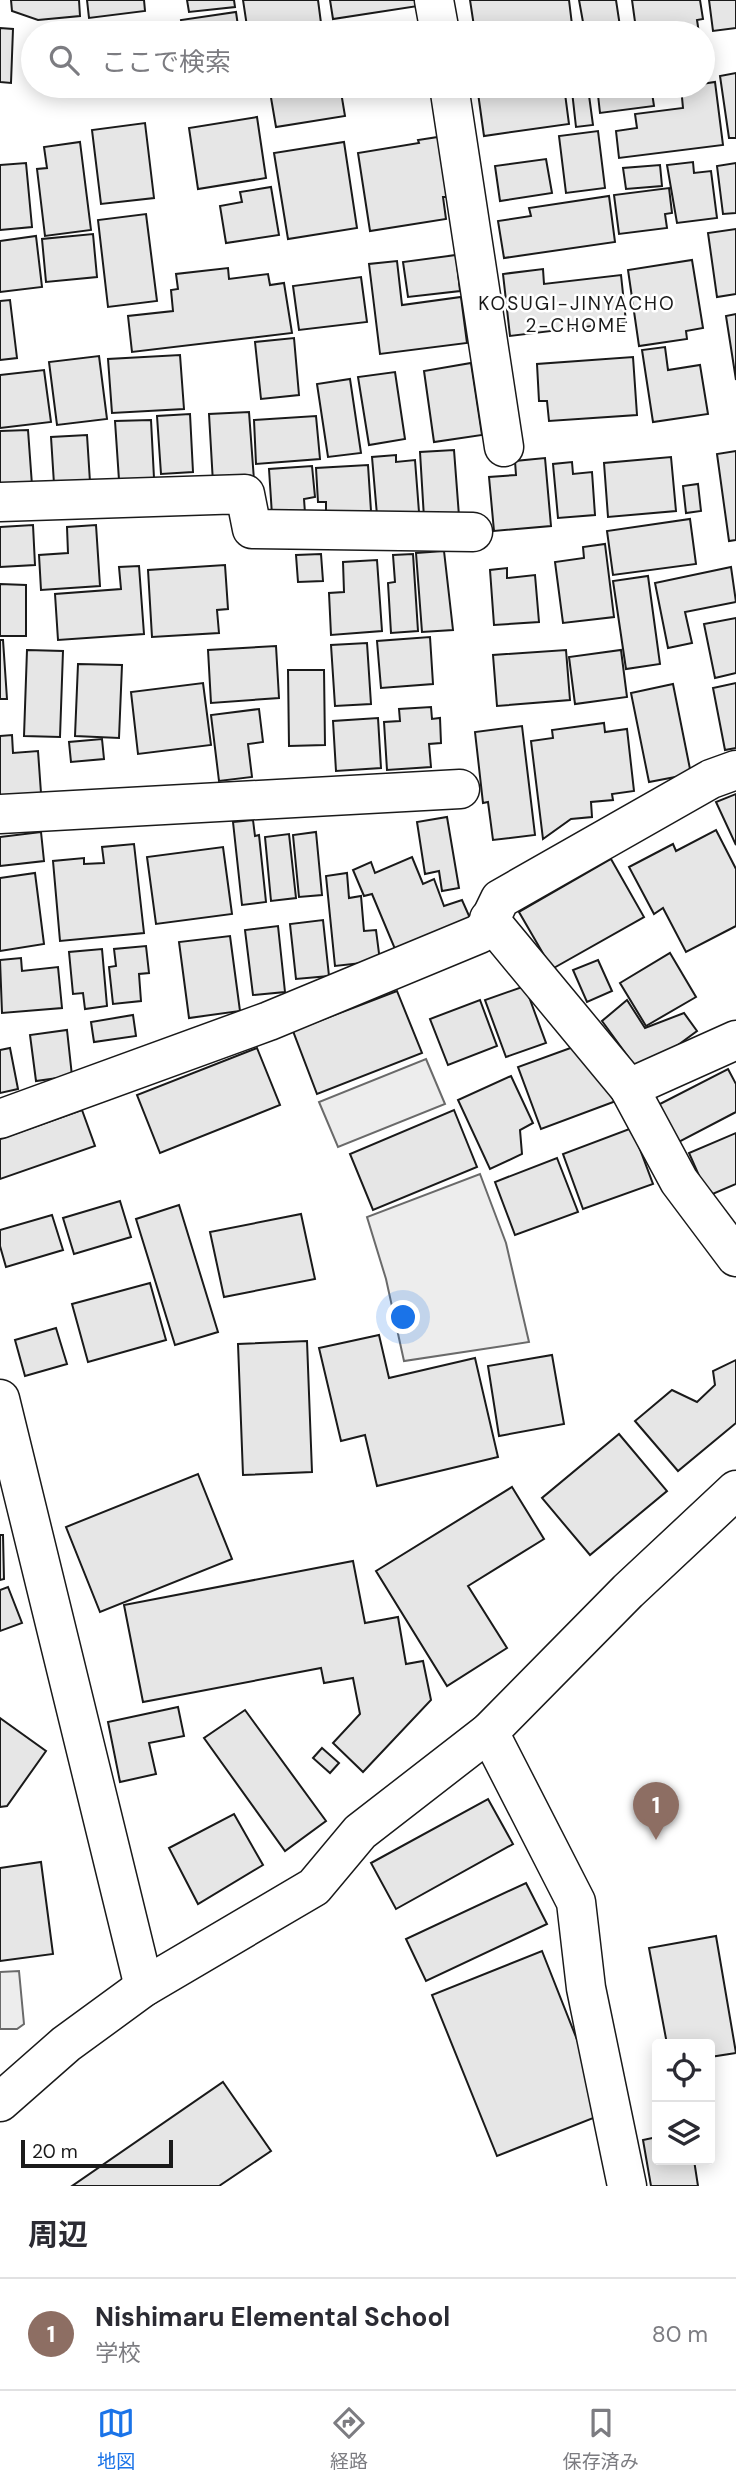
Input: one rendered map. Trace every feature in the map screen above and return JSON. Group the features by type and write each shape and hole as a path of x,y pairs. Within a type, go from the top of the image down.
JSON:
{"street":[{"path":"435,0 438,21"},
{"path":"451,98 505,447"},
{"path":"0,502 245,494 252,529 473,533"},
{"path":"0,1119 269,1021 479,934 486,928 500,900 711,779 736,769"},
{"path":"0,814 460,789"},
{"path":"489,919 629,1088 680,1181 736,1257"},
{"path":"629,1088 736,1040"},
{"path":"0,1399 144,1987"},
{"path":"0,2102 66,2044 144,1987 314,1887 360,1832 489,1732 628,1591 736,1490"},
{"path":"489,1732 576,1902 586,1988 627,2186"}],"shaded area":[{"path":"426,1059 445,1104 338,1147 319,1102"},
{"path":"480,1174 506,1243 529,1342 404,1361 386,1279 367,1217"},
{"path":"19,1971 24,2024 17,2029 0,2029 0,1972"}],"building":[{"path":"11,0 79,0 80,16 38,20 12,11"},
{"path":"87,0 144,0 145,11 89,18"},
{"path":"187,0 234,0 235,7 189,12"},
{"path":"243,0 318,0 321,21 246,21"},
{"path":"330,0 417,0 418,6 333,19"},
{"path":"470,0 569,0 572,21 473,21"},
{"path":"579,0 616,0 619,21 583,21"},
{"path":"632,0 700,0 703,19 697,21 635,21"},
{"path":"709,0 736,0 736,28 715,31 715,21 712,21"},
{"path":"236,12 237,21 181,21"},
{"path":"0,28 13,29 11,83 0,82"},
{"path":"736,73 736,138 729,138 720,76"},
{"path":"715,82 723,145 619,158 616,131 637,128 635,114 683,108 682,98 715,98"},
{"path":"271,98 342,98 345,116 276,127"},
{"path":"479,98 566,98 569,124 484,136"},
{"path":"573,98 589,98 593,125 576,127"},
{"path":"598,98 653,98 654,106 600,113"},
{"path":"257,117 266,178 198,189 189,128"},
{"path":"145,123 154,198 101,204 92,130"},
{"path":"598,131 605,188 566,193 559,136"},
{"path":"438,137 447,197 443,197 446,219 370,231 358,153 419,143 418,140"},
{"path":"80,142 91,230 45,236 37,169 47,168 44,147"},
{"path":"344,142 357,228 288,239 274,153"},
{"path":"546,159 552,193 500,201 495,166"},
{"path":"693,162 694,173 711,171 717,218 677,223 667,165"},
{"path":"26,163 32,227 0,230 0,165"},
{"path":"736,163 736,213 723,214 717,166"},
{"path":"660,165 662,186 626,189 623,168"},
{"path":"271,187 279,235 226,243 220,206 242,202 240,192"},
{"path":"669,188 672,213 665,214 667,228 619,234 614,195"},
{"path":"609,196 615,242 504,258 498,221 531,216 529,208"},
{"path":"146,214 157,301 108,307 98,220"},
{"path":"736,229 736,294 717,297 708,233"},
{"path":"93,234 97,277 46,282 42,239"},
{"path":"36,236 42,287 0,292 0,241"},
{"path":"456,255 460,291 408,297 403,262"},
{"path":"692,260 703,328 686,331 687,339 639,346 628,270"},
{"path":"397,261 402,305 461,297 467,343 380,354 369,264"},
{"path":"228,268 229,279 268,274 270,285 284,283 292,333 132,352 128,316 173,311 171,290 178,289 176,274"},
{"path":"543,269 544,284 621,275 626,322 510,336 503,274"},
{"path":"361,277 367,322 299,330 293,286"},
{"path":"10,300 17,358 0,360 0,301"},
{"path":"736,314 736,380 726,316"},
{"path":"294,338 299,395 261,399 255,342"},
{"path":"665,347 668,370 700,365 708,414 653,422 642,350"},
{"path":"180,355 184,409 112,413 108,359"},
{"path":"99,356 107,419 57,425 49,362"},
{"path":"633,357 637,415 549,421 547,401 539,401 537,364"},
{"path":"471,363 482,435 434,442 424,371"},
{"path":"44,370 51,422 0,428 0,375"},
{"path":"395,372 405,439 369,445 358,377"},
{"path":"350,379 361,453 328,457 317,384"},
{"path":"249,412 254,480 213,483 209,414"},
{"path":"190,414 193,472 161,474 157,416"},
{"path":"316,416 320,459 256,464 254,420"},
{"path":"151,420 154,478 119,480 115,421"},
{"path":"28,430 32,485 0,488 0,431"},
{"path":"87,435 90,482 54,484 51,437"},
{"path":"454,450 459,516 424,518 420,452"},
{"path":"736,451 736,540 729,541 717,454"},
{"path":"396,455 396,462 415,460 419,512 377,515 372,457"},
{"path":"671,457 676,511 608,517 604,463"},
{"path":"545,458 551,526 494,531 489,477 516,475 515,461"},
{"path":"572,462 573,474 592,472 595,515 558,518 553,464"},
{"path":"368,465 371,511 326,515 326,502 318,502 316,468"},
{"path":"312,466 315,497 304,499 305,513 272,515 269,469"},
{"path":"698,484 701,511 686,513 683,486"},
{"path":"690,519 696,564 613,575 607,531"},
{"path":"33,525 35,565 0,567 0,527"},
{"path":"96,525 100,586 41,590 39,555 68,553 67,527"},
{"path":"605,544 614,617 563,623 555,562 584,558 583,547"},
{"path":"444,551 453,630 422,632 416,553"},
{"path":"321,554 323,581 298,582 296,555"},
{"path":"413,554 418,631 391,633 388,583 395,582 393,555"},
{"path":"377,560 382,631 331,635 329,593 344,592 343,562"},
{"path":"225,565 228,609 217,610 219,633 152,637 148,570"},
{"path":"139,566 144,634 58,640 55,594 121,589 119,567"},
{"path":"731,567 736,602 685,612 692,643 668,648 655,583"},
{"path":"507,568 507,578 535,575 539,622 494,625 490,570"},
{"path":"648,576 660,664 626,669 613,581"},
{"path":"0,584 26,585 26,636 0,636"},
{"path":"736,618 736,673 715,678 704,624"},
{"path":"430,637 433,684 381,688 377,641"},
{"path":"0,640 3,640 7,699 0,699"},
{"path":"367,643 371,704 335,706 331,645"},
{"path":"276,646 279,698 211,703 208,650"},
{"path":"27,650 63,651 60,737 24,736"},
{"path":"566,650 570,700 497,706 493,655"},
{"path":"621,650 627,697 575,704 569,657"},
{"path":"78,664 122,665 119,738 75,736"},
{"path":"288,670 324,670 325,745 289,746"},
{"path":"203,683 211,745 138,754 131,692"},
{"path":"736,683 736,748 725,750 713,688"},
{"path":"673,684 691,774 649,782 631,693"},
{"path":"431,707 432,719 440,718 441,743 429,744 431,767 387,770 384,722 400,721 399,709"},
{"path":"259,709 263,742 248,744 252,777 219,781 211,715"},
{"path":"378,718 381,768 336,771 333,721"},
{"path":"604,723 605,732 627,729 634,791 612,794 613,800 591,802 592,817 571,819 543,839 531,741 553,738 552,730"},
{"path":"522,726 535,835 493,840 488,802 483,803 475,732"},
{"path":"12,735 13,753 38,751 41,793 0,796 0,736"},
{"path":"102,739 104,759 71,762 69,742"},
{"path":"736,794 736,845 716,802"},
{"path":"447,817 459,888 442,891 439,871 425,874 417,822"},
{"path":"253,820 255,836 259,835 266,902 242,905 233,822"},
{"path":"716,830 736,869 736,926 686,952 663,908 654,914 629,867 673,844 676,851"},
{"path":"41,832 44,861 0,866 0,837"},
{"path":"316,832 322,895 299,897 293,835"},
{"path":"289,834 296,898 271,901 265,837"},
{"path":"134,844 144,933 60,941 53,861 84,858 84,864 104,863 102,847"},
{"path":"223,847 232,914 156,924 147,857"},
{"path":"412,857 423,884 434,879 444,906 462,900 470,918 395,949 372,894 364,896 353,870 371,862 375,873"},
{"path":"611,859 644,917 552,969 519,912"},
{"path":"35,873 44,944 0,951 0,878"},
{"path":"347,873 349,898 361,896 364,931 376,930 380,961 335,966 326,876"},
{"path":"323,920 329,976 296,979 290,924"},
{"path":"278,926 285,992 253,995 245,930"},
{"path":"230,936 240,1011 189,1018 179,942"},
{"path":"146,946 149,973 139,974 141,1001 113,1004 109,967 116,966 114,949"},
{"path":"102,949 107,1006 85,1009 83,993 73,994 69,952"},
{"path":"670,953 696,997 646,1026 620,983"},
{"path":"21,958 22,971 58,967 62,1008 2,1013 0,960"},
{"path":"598,960 612,991 587,1002 573,970"},
{"path":"525,986 546,1043 506,1057 485,1000"},
{"path":"397,991 422,1053 317,1094 293,1031"},
{"path":"480,1000 497,1046 448,1065 430,1019"},
{"path":"627,1000 645,1028 684,1013 697,1031 640,1073 602,1021"},
{"path":"133,1015 136,1036 94,1042 91,1022"},
{"path":"67,1030 72,1076 36,1081 30,1035"},
{"path":"576,1046 616,1101 541,1129 518,1067"},
{"path":"10,1048 18,1089 0,1093 0,1050"},
{"path":"257,1048 280,1105 160,1153 137,1095"},
{"path":"728,1069 736,1084 736,1112 675,1144 656,1106"},
{"path":"511,1076 533,1123 520,1130 522,1154 490,1169 458,1100"},
{"path":"82,1110 95,1146 0,1179 0,1139"},
{"path":"454,1110 477,1167 373,1210 350,1154"},
{"path":"632,1128 653,1184 583,1209 563,1154"},
{"path":"736,1133 736,1184 708,1196 689,1153"},
{"path":"557,1158 578,1212 515,1235 495,1182"},
{"path":"120,1201 131,1237 74,1254 63,1218"},
{"path":"179,1205 218,1332 175,1345 136,1219"},
{"path":"301,1214 315,1279 224,1297 210,1232"},
{"path":"52,1215 63,1250 6,1267 0,1246 0,1230"},
{"path":"150,1283 166,1340 88,1362 72,1304"},
{"path":"56,1328 67,1364 25,1376 15,1340"},
{"path":"379,1335 389,1378 475,1358 498,1457 377,1486 365,1435 341,1441 319,1348"},
{"path":"307,1341 312,1472 243,1475 238,1344"},
{"path":"552,1355 564,1424 499,1436 488,1366"},
{"path":"736,1360 736,1423 678,1471 635,1421 672,1390 697,1402 715,1385 713,1371"},
{"path":"619,1434 667,1491 590,1555 542,1498"},
{"path":"198,1474 232,1559 100,1612 66,1527"},
{"path":"512,1487 544,1539 468,1586 507,1648 447,1686 376,1571"},
{"path":"0,1535 3,1535 4,1579 0,1580"},
{"path":"353,1561 365,1623 398,1617 406,1664 423,1661 431,1700 363,1772 333,1743 360,1714 353,1678 324,1683 321,1668 143,1702 124,1605"},
{"path":"8,1587 22,1623 0,1631 0,1590"},
{"path":"178,1707 184,1736 149,1743 156,1774 120,1782 108,1722"},
{"path":"245,1710 326,1821 285,1851 204,1738"},
{"path":"0,1718 46,1751 7,1806 0,1807"},
{"path":"322,1748 339,1763 330,1773 313,1758"},
{"path":"488,1799 513,1844 396,1909 371,1863"},
{"path":"234,1814 263,1865 198,1904 169,1848"},
{"path":"41,1862 53,1954 0,1961 0,1868"},
{"path":"526,1883 547,1924 426,1981 406,1939"},
{"path":"716,1936 736,2053 715,2056 715,2039 666,2039 649,1948"},
{"path":"542,1951 606,2113 497,2156 432,1995"},
{"path":"223,2082 271,2151 219,2186 72,2186"},
{"path":"652,2138 652,2165 695,2165 698,2186 651,2186 643,2140"}],"place":[{"name":"Nishimaru Elemental School","path":"656,1840"}],"district":[{"name":"KOSUGI-JINYACHO 2-CHOME","path":"577,314"}]}
